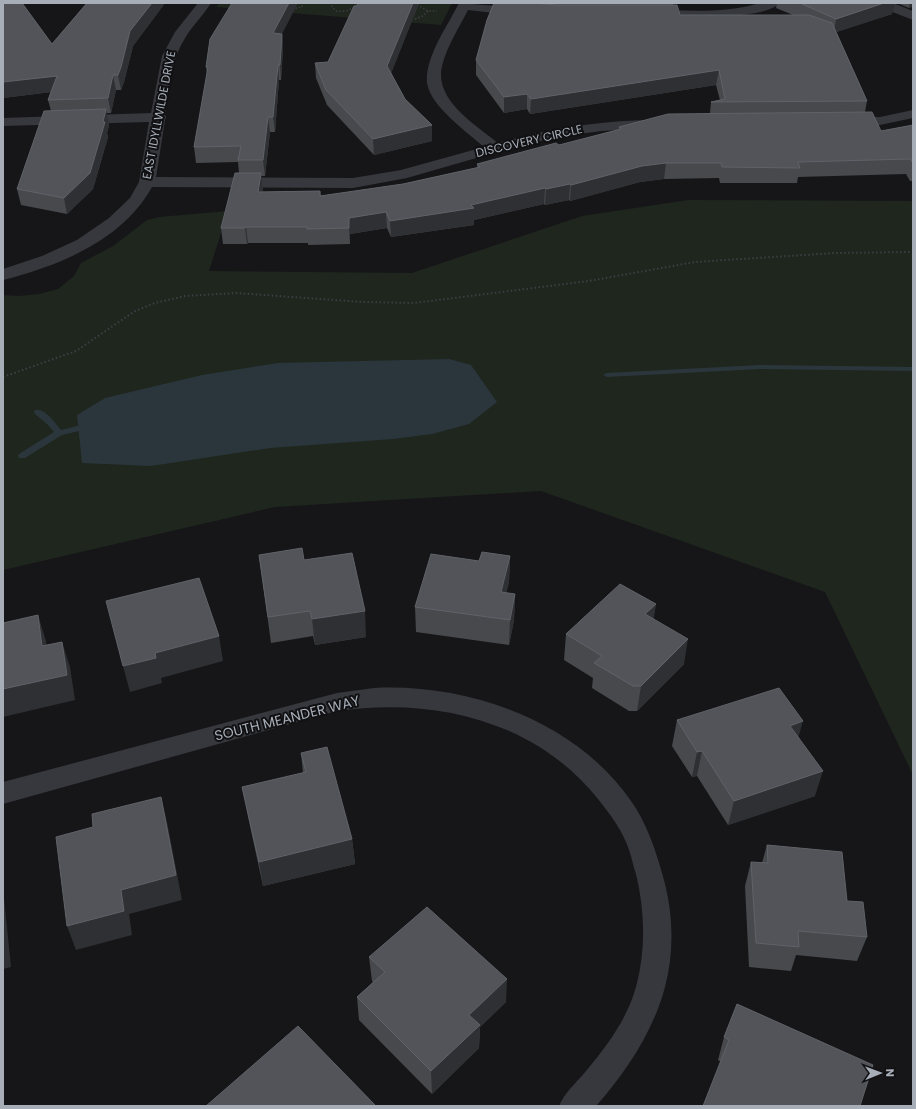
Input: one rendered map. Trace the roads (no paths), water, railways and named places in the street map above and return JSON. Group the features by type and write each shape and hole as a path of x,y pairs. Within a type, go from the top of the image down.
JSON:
{"street":[{"name":"EAST IDYLLWILDE DRIVE","path":"3,275 48,260 83,244 120,218 137,200 148,182 166,66 173,45 205,3"},
{"path":"634,14 714,14 741,11 774,3"},
{"path":"882,3 913,16"},
{"path":"495,148 447,106 436,92 434,84 434,70 440,54 464,5 534,13"},
{"path":"834,122 880,121 913,114"},
{"path":"3,122 158,117"},
{"name":"DISCOVERY CIRCLE","path":"148,182 353,183 392,177 495,148 583,128 617,124 671,124"},
{"name":"SOUTH MEANDER WAY","path":"3,793 337,702 360,699 396,697 444,702 502,717 544,736 561,747 591,772 624,811 635,828 644,849 651,872 657,910 658,940 654,970 646,1001 634,1028 618,1053 598,1081 575,1106"}],"waterway":[{"path":"607,375 760,367 913,369"},
{"path":"38,412 50,422 59,433"},
{"path":"59,433 89,426"},
{"path":"22,456 59,433"}]}
